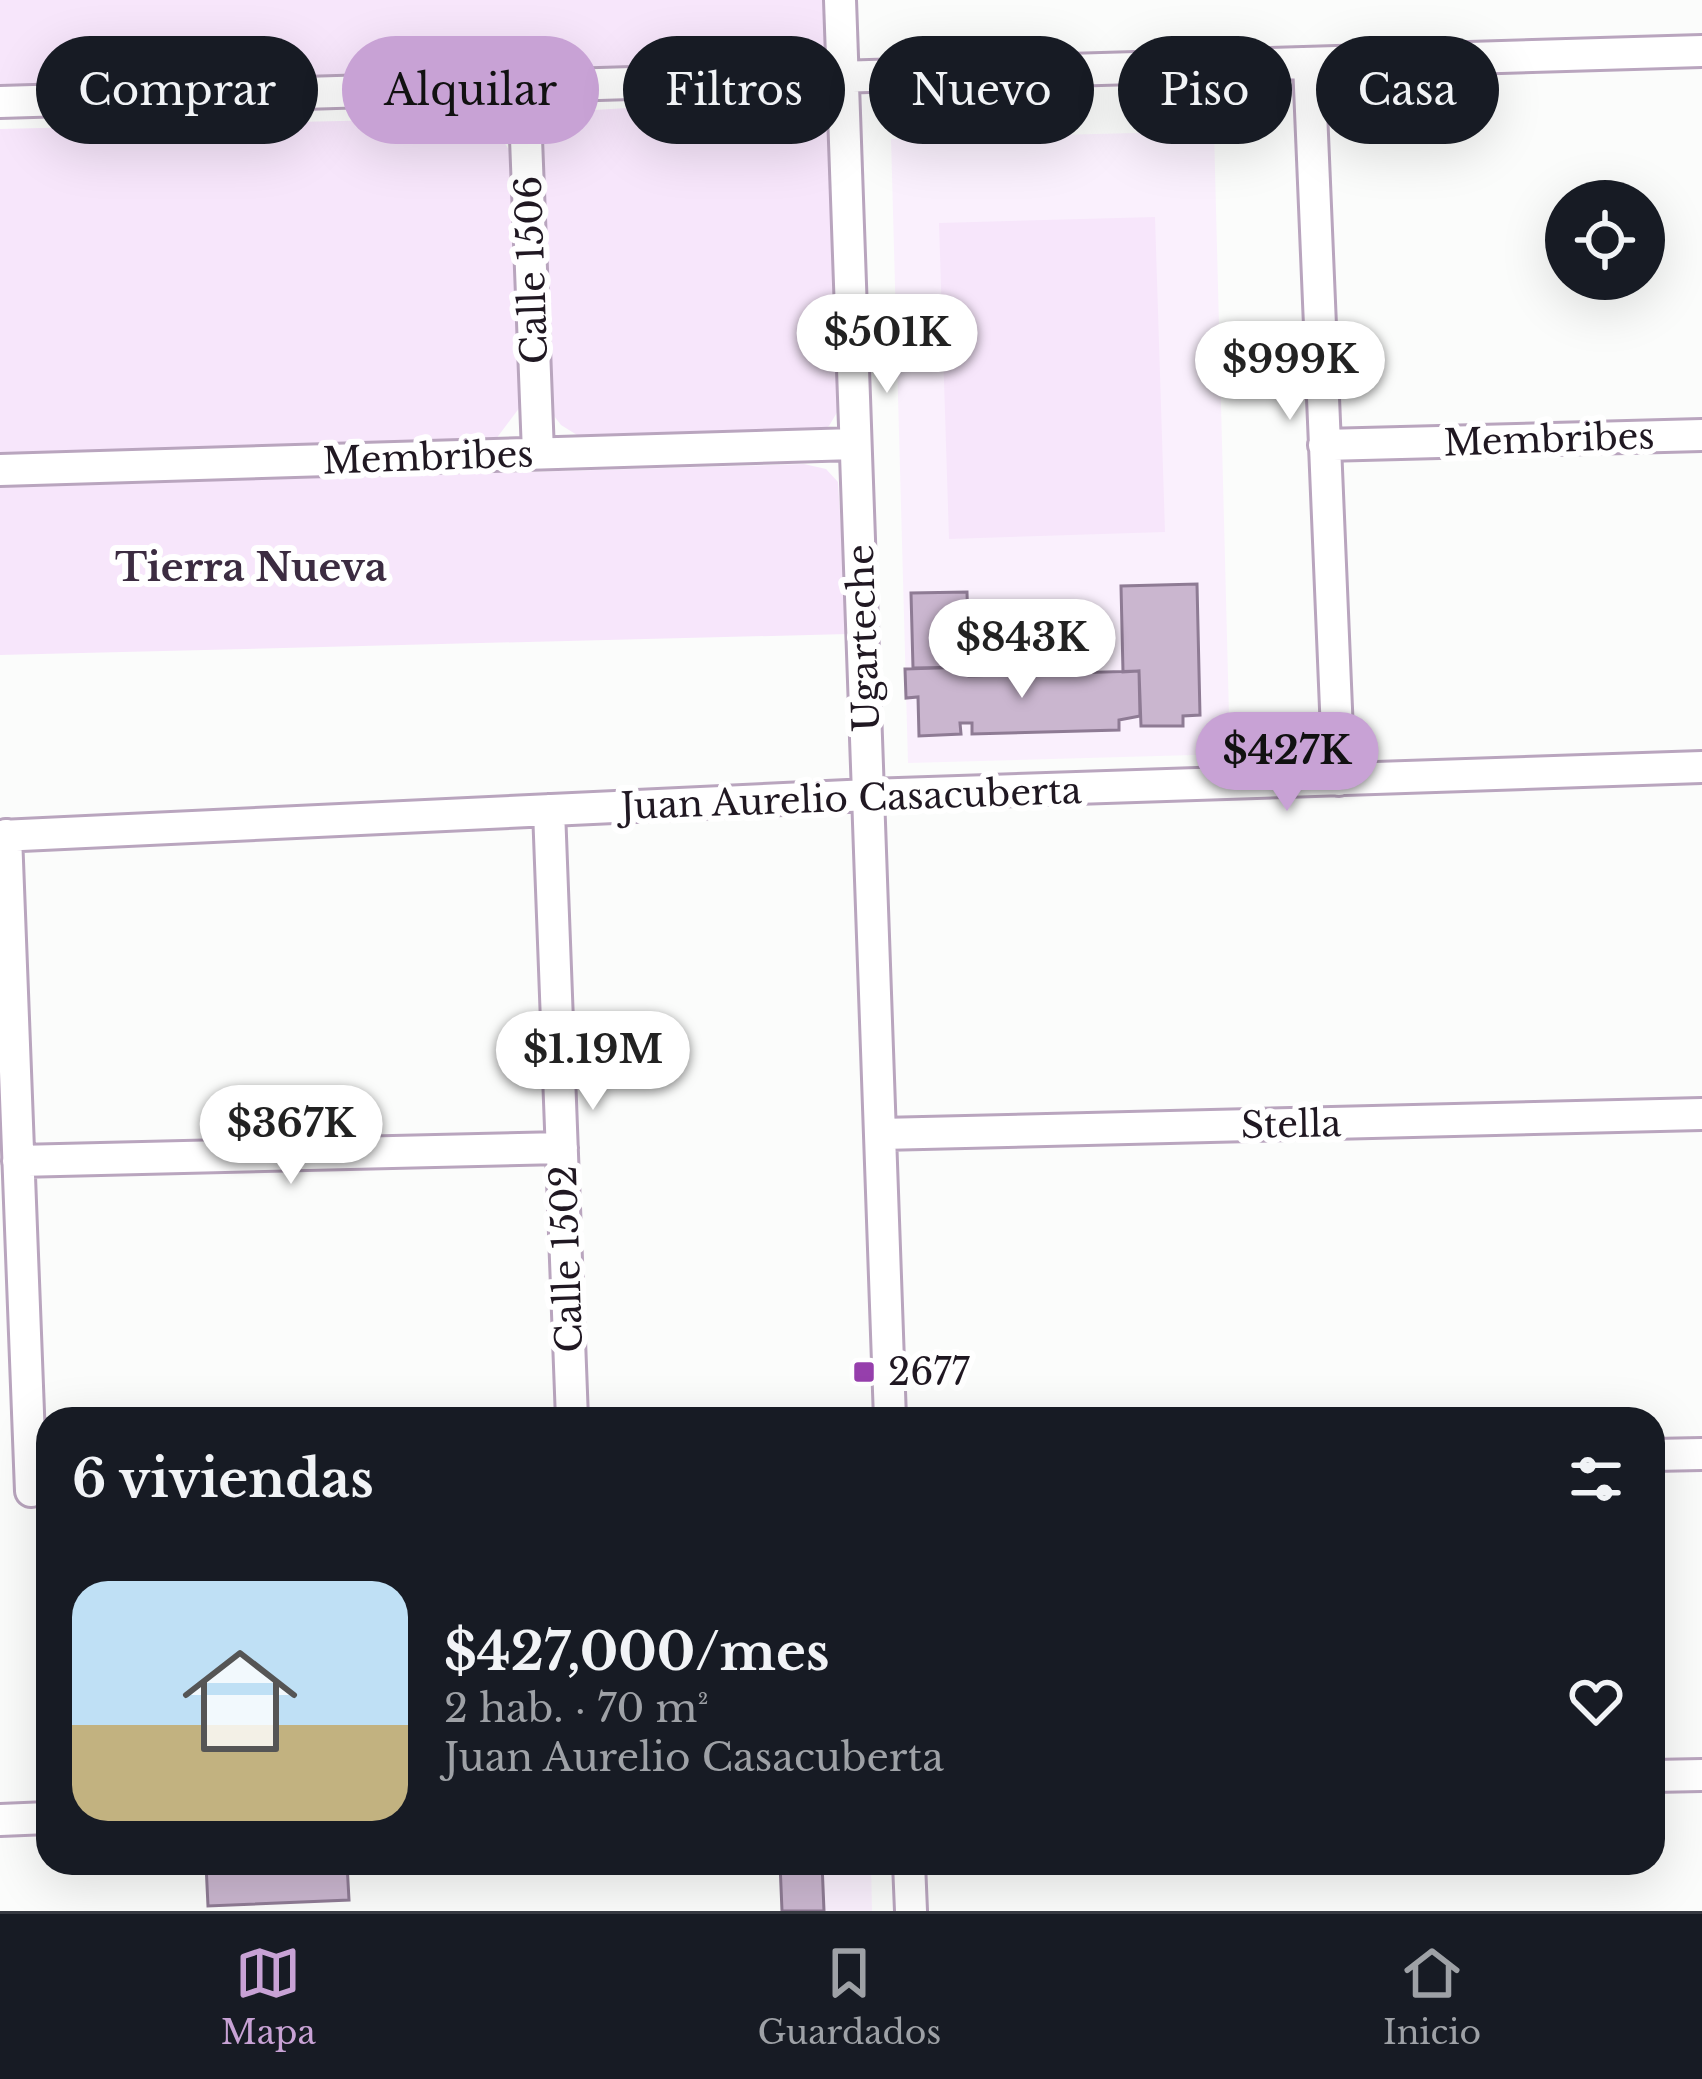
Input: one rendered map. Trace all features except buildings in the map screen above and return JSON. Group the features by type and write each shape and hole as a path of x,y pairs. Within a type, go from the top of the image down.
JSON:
{"street":[{"name":"Ugarteche","path":"840,0 841,36"},
{"path":"845,77 1702,51"},
{"path":"1310,63 1339,780"},
{"path":"0,102 342,92"},
{"name":"Ugarteche","path":"845,138 890,1407"},
{"name":"Calle 1506","path":"526,144 538,453"},
{"name":"Membribes","path":"1324,445 1702,435"},
{"name":"Membribes","path":"0,470 855,444"},
{"name":"Juan Aurelio Casacuberta","path":"3,836 869,795 1702,767"},
{"name":"Calle 1502","path":"549,810 572,1407"},
{"path":"3,836 26,1491"},
{"name":"Stella","path":"880,1134 1702,1114"},
{"path":"18,1161 562,1148"},
{"path":"1665,1455 1702,1454"},
{"path":"1665,1776 1702,1775"},
{"path":"0,1820 36,1818"},
{"path":"910,1875 911,1911"}],"shaded area":[{"path":"0,0 823,0 824,36 623,36 623,71 599,72 599,36 342,36 342,80 318,80 318,36 36,36 36,89 0,90"},
{"path":"623,108 623,144 830,144 839,409 829,426 813,434 585,440 561,425 547,407 539,149 541,144 599,144 599,110"},
{"path":"342,121 342,144 505,144 509,150 520,407 493,443 0,459 0,129 36,128 36,144 318,144 318,122"},
{"path":"1118,133 1118,144 1214,144 1230,754 908,763 891,144 1094,144 1094,134"},
{"path":"1155,217 1165,532 949,539 939,223"},
{"path":"804,464 826,469 838,482 848,634 0,655 0,487"},
{"path":"780,1875 871,1875 872,1911 782,1911"}],"place":[{"name":"2677","path":"864,1372"}],"district":[{"name":"Tierra Nueva","path":"251,567"}]}
